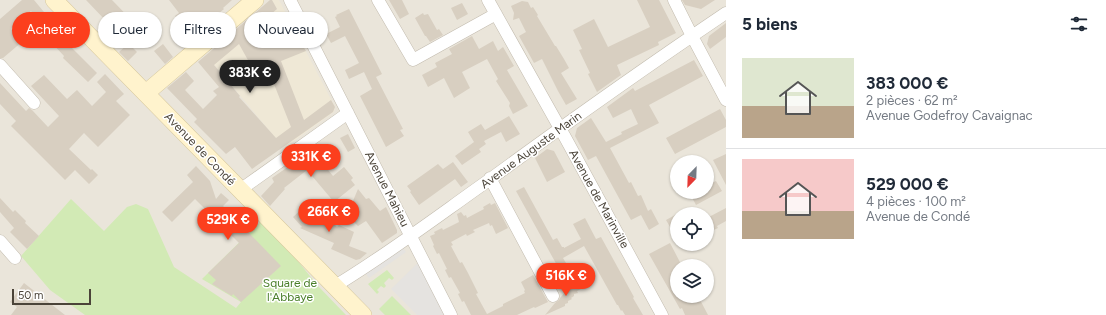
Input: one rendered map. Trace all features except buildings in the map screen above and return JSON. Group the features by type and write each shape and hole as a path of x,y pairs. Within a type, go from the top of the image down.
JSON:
{"street":[{"name":"Avenue de Condé","path":"54,0 146,99 240,190 363,315"},
{"path":"146,99 255,0"},
{"name":"Avenue Mahieu","path":"290,0 451,315"},
{"path":"378,0 413,60 496,14"},
{"name":"Avenue de Marinville","path":"488,0 662,315"},
{"path":"674,0 726,100"},
{"name":"Avenue Auguste Marin","path":"335,286 411,235 560,128 726,12"},
{"path":"0,65 34,103"},
{"path":"240,190 348,113"},
{"path":"490,178 553,296"},
{"path":"0,241 15,258"}],"shaded area":[{"path":"0,0 726,0 726,315 0,315"},
{"path":"271,0 279,0 285,12 257,12"},
{"path":"244,23 244,48 304,48 335,107 334,112 284,148 206,55 214,48 236,48 236,30"},
{"path":"402,247 406,252 369,278 365,273"},
{"path":"421,260 449,315 417,315 391,289"}],"green space":[{"name":"Square de l'Abbaye","path":"71,199 104,231 127,207 136,204 148,209 174,267 236,308 241,302 202,279 260,222 293,255 318,286 346,315 85,315 50,290 21,256"},
{"path":"387,270 394,278 392,280 389,278 384,283 386,286 384,288 381,286 377,290 379,292 377,294 368,284"},
{"path":"392,296 411,315 385,315 379,309"}]}
